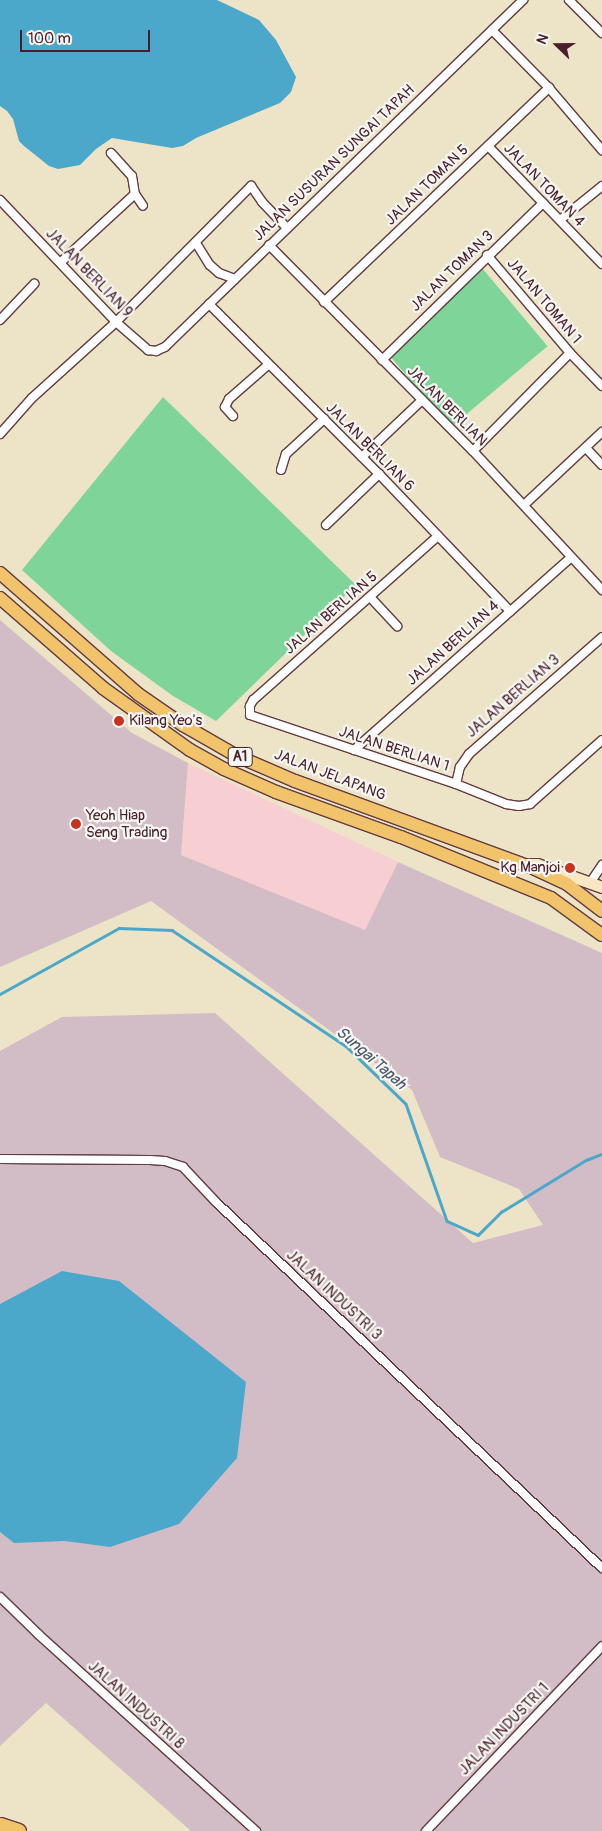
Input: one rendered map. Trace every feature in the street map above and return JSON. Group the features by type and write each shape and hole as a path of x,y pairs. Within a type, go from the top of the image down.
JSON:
{"highway":[{"path":"0,1825 18,1831"}],"main road":[{"name":"JALAN JELAPANG","path":"0,573 138,694 183,725 237,756 295,781 523,864 567,884 597,907"},
{"name":"A1","path":"0,598 78,667 130,708 179,743 224,769 276,792 401,837 551,898 602,935"},
{"path":"523,864 544,881 551,898 565,893 597,907"}],"street":[{"name":"JALAN SUSURAN SUNGAI TAPAH","path":"165,347 524,0"},
{"path":"569,0 602,33"},
{"path":"492,30 549,88 602,150"},
{"name":"JALAN TOMAN 5","path":"324,302 549,88"},
{"name":"JALAN TOMAN 4","path":"488,146 602,264"},
{"path":"111,153 132,176 135,194 143,206"},
{"path":"0,434 32,398 116,322 252,186 262,202 287,228"},
{"path":"560,220 602,186"},
{"path":"61,262 135,194"},
{"name":"JALAN BERLIAN 9","path":"0,200 116,322 148,350 156,351 165,347"},
{"name":"JALAN TOMAN 3","path":"382,360 487,255 543,203"},
{"path":"196,243 210,265 219,273 235,279"},
{"name":"JALAN BERLIAN","path":"269,245 473,451 602,590"},
{"name":"JALAN TOMAN 1","path":"487,255 570,354 602,386"},
{"path":"0,320 34,284"},
{"name":"JALAN BERLIAN 6","path":"209,304 379,474 510,611"},
{"path":"473,451 570,354"},
{"path":"233,416 226,410 229,399 268,365"},
{"path":"362,457 422,400"},
{"path":"280,470 286,454 324,419"},
{"path":"524,505 602,432"},
{"path":"586,448 602,464"},
{"path":"326,525 379,474"},
{"name":"JALAN BERLIAN 5","path":"250,715 250,706 253,700 438,536"},
{"name":"JALAN BERLIAN 4","path":"354,750 571,557"},
{"path":"370,597 397,626"},
{"name":"JALAN BERLIAN 3","path":"456,784 460,767 469,754 602,637"},
{"name":"JALAN BERLIAN 1","path":"250,715 456,784 506,804 530,804 602,740"},
{"path":"523,864 537,864 602,887"},
{"path":"590,883 602,865"},
{"name":"JALAN INDUSTRI 3","path":"0,1159 150,1160 165,1161 183,1167 216,1202 602,1568"},
{"name":"JALAN INDUSTRI 8","path":"0,1597 38,1634 256,1831"},
{"name":"JALAN INDUSTRI 1","path":"426,1831 602,1646"}],"shaded area":[{"path":"0,620 132,733 188,763 181,855 365,930 398,862 602,953 602,1831 191,1831 46,1703 0,1746 0,1051 62,1017 215,1013 473,1243 543,1225 519,1189 440,1157 412,1090 151,901 0,967"},
{"path":"188,763 398,862 365,931 181,855"}],"green space":[{"path":"482,268 548,346 450,428 385,350"},
{"path":"163,397 356,585 216,721 173,696 111,651 22,570"}],"water":[{"path":"0,0 217,0 259,20 276,40 296,77 291,92 280,103 196,138 183,146 172,148 112,138 96,149 80,165 58,169 49,166 19,141 13,119 0,106"},
{"path":"62,1271 119,1281 246,1382 237,1458 179,1524 110,1547 65,1541 14,1543 0,1532 0,1304"}],"waterway":[{"name":"Sungai Tapah","path":"0,994 119,928 172,930 346,1046 406,1104 447,1221 478,1235 501,1212 586,1160 602,1154"}],"place":[{"name":"Kilang Yeo's","path":"119,721"},
{"name":"Yeoh Hiap Seng Trading","path":"76,824"},
{"name":"Kg Manjoi","path":"570,868"}]}
